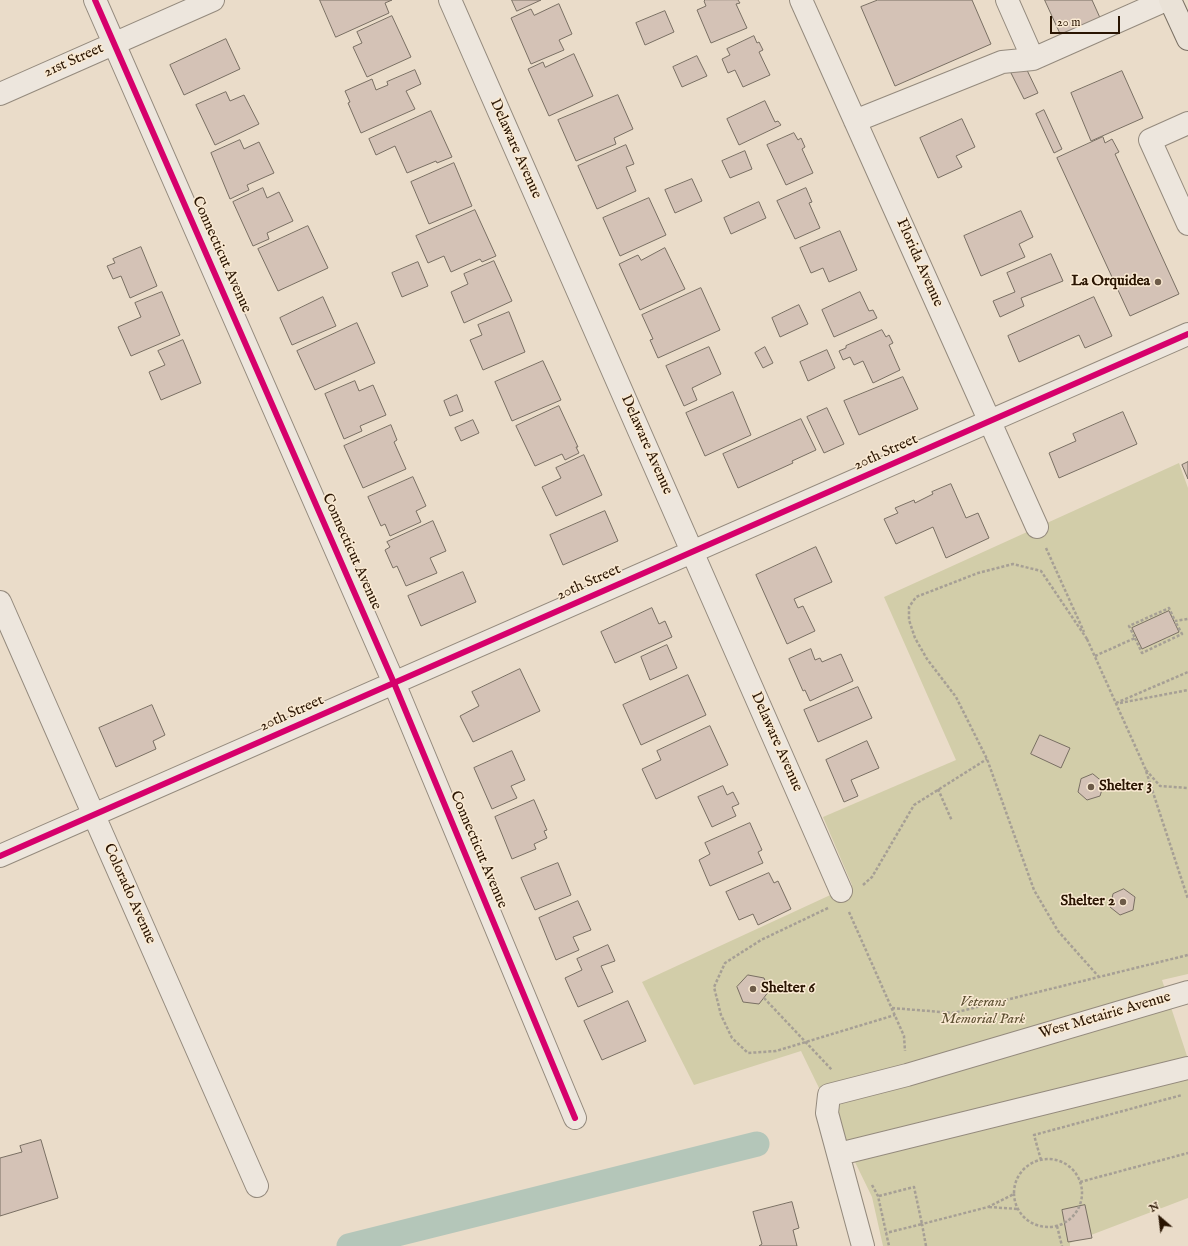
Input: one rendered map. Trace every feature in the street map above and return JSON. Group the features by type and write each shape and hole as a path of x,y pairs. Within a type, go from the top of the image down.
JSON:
{"main road":[{"path":"1170,0 1188,39"}],"street":[{"name":"Connecticut Avenue","path":"95,0 394,683 575,1118"},
{"name":"21st Street","path":"0,94 213,0"},
{"name":"Delaware Avenue","path":"450,0 846,898"},
{"name":"Florida Avenue","path":"801,0 1037,527"},
{"path":"1007,0 1033,59"},
{"path":"855,121 1002,62 1033,59 1166,0"},
{"path":"1188,123 1150,140 1188,224"},
{"name":"20th Street","path":"0,856 1188,334"},
{"name":"Colorado Avenue","path":"0,602 257,1186"},
{"name":"West Metairie Avenue","path":"838,1154 828,1113 829,1095 907,1075 1188,992"},
{"path":"863,1246 838,1154 1188,1068"}],"path":[{"path":"1037,527 1145,768 1188,899"},
{"path":"1087,639 1041,571 1013,564 978,573 916,597 909,607 909,620 916,638 927,658 956,697 987,759 1034,890 1058,931 1099,977"},
{"path":"1169,608 1176,621 1182,634 1142,653 1129,626 1169,608"},
{"path":"1176,621 1188,619"},
{"path":"1095,656 1134,638"},
{"path":"1116,703 1188,672"},
{"path":"1116,703 1188,690"},
{"path":"895,1016 776,1051 748,1053 732,1038 722,1015 714,987 726,963 760,940 846,898 872,877 914,805 987,759"},
{"path":"1145,768 1160,786 1188,788"},
{"path":"938,789 952,821"},
{"path":"846,898 904,1036 907,1075"},
{"path":"892,1008 953,1013 1188,955"},
{"path":"764,998 805,1043"},
{"path":"1041,1160 1034,1135 1185,1094"},
{"path":"1080,1182 1188,1153"},
{"path":"1041,1160 1062,1162 1072,1169 1080,1182 1082,1198 1079,1208 1064,1224 1042,1227 1031,1223 1018,1209 1014,1194 1016,1182 1021,1172 1030,1164 1041,1160"},
{"path":"878,1196 914,1187 926,1246"},
{"path":"886,1234 988,1207 1014,1194"},
{"path":"988,1207 1018,1209"},
{"path":"1057,1226 1062,1246"}],"green space":[{"name":"Veterans Memorial Park","path":"1179,463 1188,488 1188,974 1162,980 1188,1059 1188,1198 1070,1243 1070,1246 883,1246 872,1197 801,1051 694,1085 642,982 852,885 823,817 956,760 884,597"}],"building":[{"path":"320,0 392,0 385,3 389,13 336,37"},
{"path":"512,0 541,0 517,11"},
{"path":"705,0 738,0 740,3 736,4 747,28 711,43 697,10 706,6"},
{"path":"878,0 972,0 991,44 895,86 861,7"},
{"path":"1045,0 1092,0 1101,20 1062,37"},
{"path":"559,4 572,34 559,40 564,50 531,64 511,18 531,9 534,15"},
{"path":"665,11 674,32 645,45 636,23"},
{"path":"392,16 411,57 367,77 353,47 362,43 357,32"},
{"path":"754,36 757,43 759,42 763,50 759,52 770,75 743,87 735,70 728,73 722,59 730,55 727,49"},
{"path":"226,39 240,69 184,95 170,65"},
{"path":"574,54 593,96 549,116 528,69 543,62 545,67"},
{"path":"697,56 707,76 682,87 673,67"},
{"path":"1025,66 1038,93 1024,99 1011,73"},
{"path":"415,70 421,84 406,91 415,109 361,133 348,103 350,102 345,91 372,79 376,90 388,85 387,82"},
{"path":"1122,71 1143,118 1091,141 1071,93"},
{"path":"226,92 230,101 244,95 259,124 215,145 196,105"},
{"path":"618,95 633,129 614,138 616,144 576,161 558,120"},
{"path":"765,101 775,122 778,121 781,125 739,145 727,119"},
{"path":"1044,110 1062,149 1054,153 1036,114"},
{"path":"431,111 452,157 437,163 436,161 407,173 395,146 376,155 369,139"},
{"path":"962,119 975,147 956,156 962,167 938,178 920,138"},
{"path":"794,133 798,140 801,138 805,147 802,149 813,173 786,185 767,145"},
{"path":"1103,137 1105,143 1112,139 1119,152 1115,154 1179,294 1130,316 1057,158"},
{"path":"240,140 244,149 259,142 274,173 247,185 249,190 230,199 211,153"},
{"path":"626,145 634,164 626,167 636,191 597,209 578,166"},
{"path":"745,151 752,169 730,178 722,161"},
{"path":"454,163 472,206 429,224 411,182"},
{"path":"692,179 702,201 675,213 665,190"},
{"path":"263,188 267,198 279,192 293,221 267,233 269,239 253,246 233,202"},
{"path":"806,188 812,202 809,203 820,228 795,239 777,201"},
{"path":"649,198 666,235 620,256 603,218"},
{"path":"759,202 766,218 731,234 724,218"},
{"path":"475,210 496,256 482,262 480,259 451,272 444,256 428,263 416,236"},
{"path":"1021,211 1033,237 1019,244 1025,257 981,276 964,236"},
{"path":"308,226 328,268 278,291 258,249"},
{"path":"840,231 857,270 829,282 823,268 811,273 800,248"},
{"path":"141,247 157,286 130,298 121,276 113,279 107,266 115,263 113,259"},
{"path":"665,248 685,289 640,310 619,264 638,255 641,260"},
{"path":"1051,254 1063,281 1021,298 1024,306 1000,317 993,301 1015,292 1007,273"},
{"path":"494,261 512,301 464,323 451,292 468,284 464,274"},
{"path":"418,262 428,286 402,297 392,273"},
{"path":"701,288 720,330 658,358 650,340 653,339 642,315"},
{"path":"162,292 180,335 131,356 118,327 141,317 135,303"},
{"path":"860,292 869,311 873,310 877,318 834,337 822,310"},
{"path":"323,297 336,326 292,345 280,318"},
{"path":"1094,297 1112,336 1085,348 1079,335 1019,362 1008,336"},
{"path":"799,305 808,324 780,337 772,318"},
{"path":"509,312 525,352 483,370 470,340 482,335 478,325"},
{"path":"357,323 375,363 315,390 297,351"},
{"path":"882,330 886,337 889,335 893,343 889,345 900,370 873,383 863,361 854,365 850,357 843,360 839,351 846,348 846,346"},
{"path":"183,340 201,383 161,400 149,372 165,365 158,351"},
{"path":"709,347 721,374 692,388 697,400 684,406 666,366"},
{"path":"765,347 773,363 763,368 755,353"},
{"path":"827,350 835,368 808,381 800,362"},
{"path":"543,361 561,400 512,421 495,382"},
{"path":"903,377 918,409 859,435 844,401"},
{"path":"355,381 359,391 373,385 386,415 360,426 362,431 344,439 325,394"},
{"path":"733,392 751,435 705,456 686,413"},
{"path":"457,395 463,411 450,416 444,401"},
{"path":"559,406 578,447 576,447 579,453 565,460 562,454 535,466 516,426"},
{"path":"827,408 844,444 824,453 807,417"},
{"path":"1123,412 1137,444 1059,478 1049,453 1076,441 1073,434"},
{"path":"801,419 816,450 792,461 793,463 738,488 723,454"},
{"path":"473,420 479,433 461,441 455,428"},
{"path":"391,425 397,440 394,442 406,469 363,488 344,446"},
{"path":"584,455 602,495 556,516 542,487 561,478 556,468"},
{"path":"1188,462 1188,479 1182,465"},
{"path":"413,477 426,506 416,511 421,522 390,536 385,524 381,526 368,497"},
{"path":"951,484 966,518 978,513 989,538 946,558 933,527 896,544 884,519 898,513 895,508 914,500 915,503 933,494 932,492"},
{"path":"605,511 618,541 563,565 550,535"},
{"path":"433,521 446,551 430,558 437,573 406,586 397,566 393,568 385,550 390,547 387,542"},
{"path":"816,547 832,582 794,599 798,608 803,606 815,631 787,644 756,575"},
{"path":"463,572 476,602 421,626 408,596"},
{"path":"652,608 659,624 665,621 672,637 615,663 601,632"},
{"path":"1169,611 1179,632 1142,649 1132,628"},
{"path":"667,645 677,668 650,680 641,657"},
{"path":"811,649 815,660 820,658 822,662 841,654 853,681 810,701 805,690 803,691 789,659"},
{"path":"520,669 540,711 473,742 460,716 479,706 472,692"},
{"path":"688,675 706,715 641,745 623,705"},
{"path":"858,687 872,718 818,742 804,710"},
{"path":"152,705 165,735 153,741 156,749 116,767 99,728"},
{"path":"710,726 728,765 656,799 642,769 661,760 657,751"},
{"path":"1040,735 1070,748 1061,768 1031,754"},
{"path":"867,741 879,768 851,780 858,796 844,802 826,760"},
{"path":"512,751 525,780 511,786 517,798 492,809 474,768"},
{"name":"Shelter 3","path":"1093,774 1104,783 1100,796 1087,800 1078,792 1081,779"},
{"path":"723,786 727,795 733,792 739,804 732,807 736,816 712,827 698,797"},
{"path":"534,800 547,830 544,831 547,838 534,844 536,849 512,859 495,817"},
{"path":"750,823 762,850 758,852 763,863 710,886 699,860 710,854 705,843"},
{"path":"558,863 571,895 535,910 521,878"},
{"path":"769,873 774,883 778,881 791,909 758,925 753,914 739,920 726,892"},
{"name":"Shelter 2","path":"1124,889 1135,897 1133,910 1120,915 1110,907 1113,894"},
{"path":"578,901 591,930 573,937 579,950 556,960 539,918"},
{"path":"608,945 615,961 601,966 613,992 578,1007 565,978 582,970 577,959"},
{"name":"Shelter 6","path":"748,975 764,978 769,991 759,1004 743,1002 737,987"},
{"path":"628,1001 646,1041 602,1060 584,1021"},
{"path":"41,1140 58,1198 0,1216 0,1158 22,1152 20,1146"},
{"path":"792,1202 799,1228 793,1230 797,1246 759,1246 762,1244 753,1212"},
{"path":"1085,1205 1092,1238 1068,1242 1062,1210"}],"waterway":[{"path":"349,1246 757,1144"}],"cycle path":[{"path":"95,0 394,683 575,1118"},
{"path":"0,856 1188,334"}],"place":[{"name":"La Orquidea","path":"1158,282"},
{"name":"Shelter 3","path":"1091,787"},
{"name":"Shelter 2","path":"1123,902"},
{"name":"Shelter 6","path":"753,989"}]}
